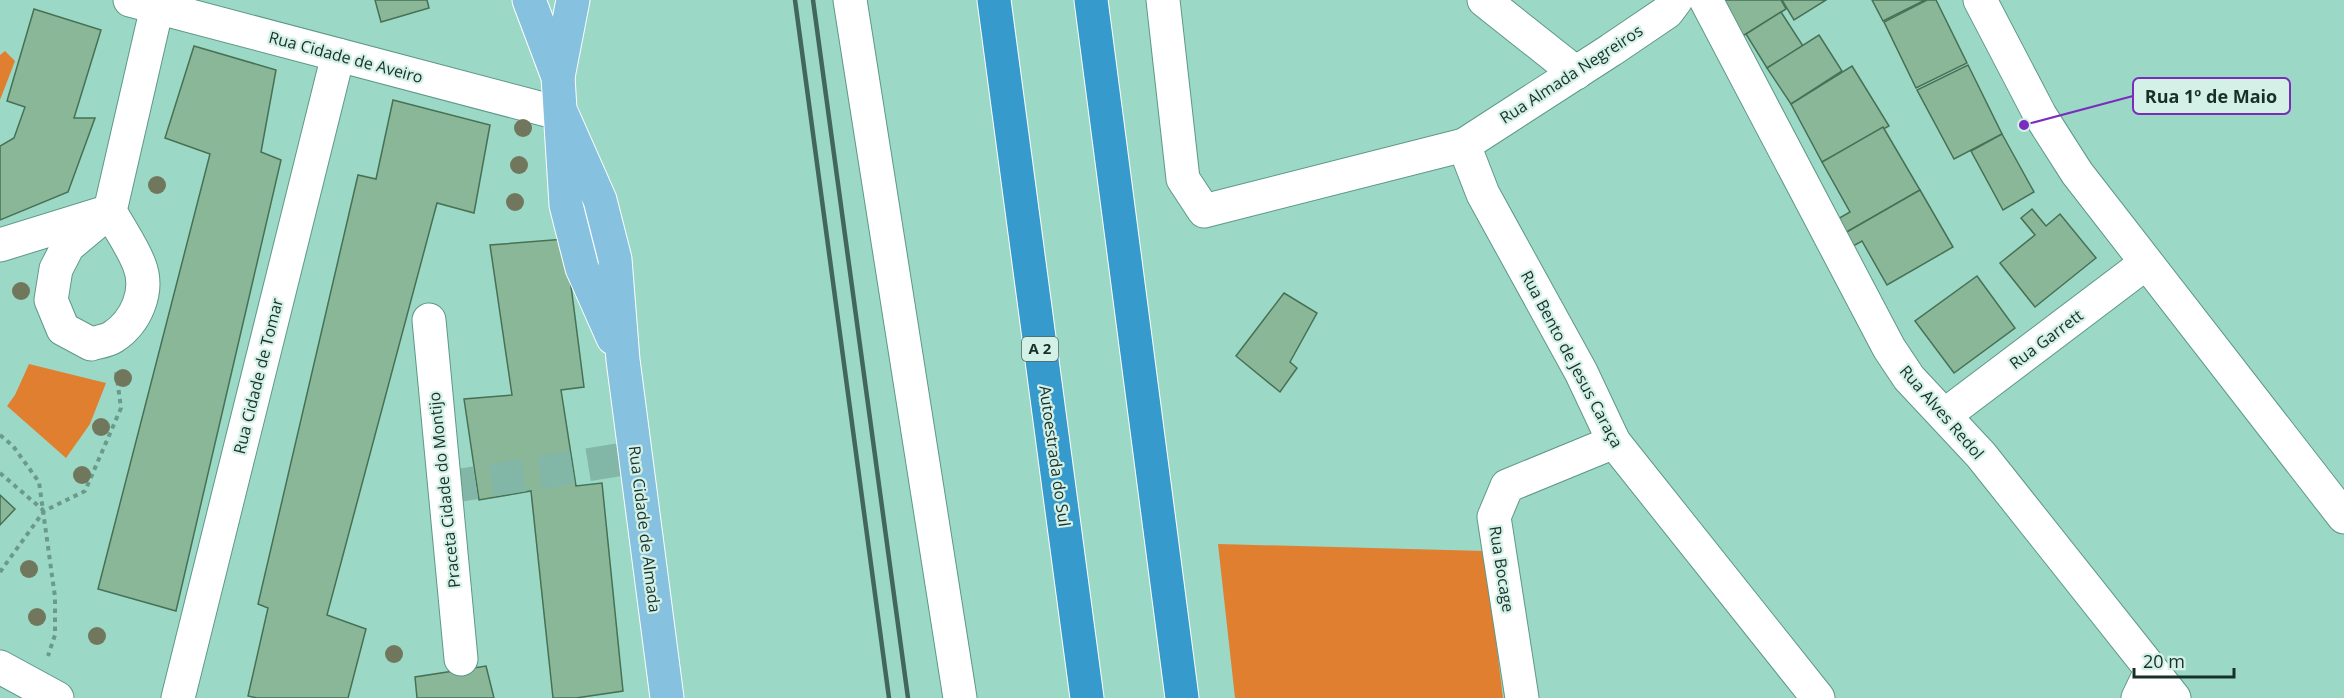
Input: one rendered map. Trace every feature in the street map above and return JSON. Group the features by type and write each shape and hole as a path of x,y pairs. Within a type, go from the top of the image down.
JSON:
{"highway":[{"name":"Autoestrada do Sul","path":"994,0 1087,698"},
{"path":"1091,0 1182,698"}],"main road":[{"name":"Rua Cidade de Almada","path":"529,0 558,77 566,205 582,268 623,360 667,698"},
{"name":"Rua Cidade de Almada","path":"558,77 573,0"}],"street":[{"path":"849,0 960,698"},
{"name":"Rua Almada Negreiros","path":"1163,0 1184,179 1204,211 1464,145 1666,12 1676,0"},
{"path":"1484,0 1576,73"},
{"name":"Rua Alves Redol","path":"1706,0 1889,348 1909,378 1981,455 2144,684 2174,698"},
{"path":"1980,0 2040,115 2077,173 2344,517"},
{"path":"110,211 68,246 56,269 51,300 63,329 91,344 112,338 140,306 143,284 139,265 110,211 143,4"},
{"name":"Rua Cidade de Aveiro","path":"143,4 562,114"},
{"name":"Rua Cidade de Tomar","path":"178,698 339,55"},
{"name":"Rua Bento de Jesus Caraça","path":"1464,145 1483,194 1581,372 1614,442 1818,698"},
{"path":"0,245 110,211"},
{"name":"Rua Garrett","path":"1945,415 2146,263"},
{"name":"Praceta Cidade do Montijo","path":"429,320 461,659"},
{"name":"Rua Bocage","path":"1522,698 1494,517 1507,486 1614,442"},
{"path":"0,667 47,693"}],"path":[{"path":"0,572 44,511 85,491 121,408 112,338"},
{"path":"0,435 13,446 39,482 55,597 55,635 47,693"},
{"path":"0,473 44,511"}],"shaded area":[{"path":"5,51 15,61 0,100 0,55"},
{"path":"29,364 106,383 90,424 66,458 7,406 15,395"},
{"path":"1218,544 1485,551 1503,698 1235,698"}],"building":[{"path":"375,0 427,0 429,8 381,22"},
{"path":"1714,0 1781,0 1786,9 1738,39"},
{"path":"1782,0 1826,0 1794,20"},
{"path":"1872,0 1925,0 1883,21"},
{"path":"1927,0 1936,0 1967,63 1916,88 1884,22"},
{"path":"34,9 101,30 74,118 95,118 68,192 0,220 0,146 14,138 25,107 7,101"},
{"path":"1781,12 1803,46 1767,68 1746,34"},
{"path":"1819,35 1842,71 1791,104 1767,68"},
{"path":"194,46 276,70 261,152 281,160 176,611 98,589 210,154 165,138"},
{"path":"1968,65 2002,134 1954,159 1917,90"},
{"path":"1852,66 1889,126 1822,162 1791,104"},
{"path":"393,100 490,125 474,213 437,203 327,615 366,629 348,698 257,698 248,696 268,608 258,604 358,175 376,179"},
{"path":"1883,127 1920,190 1838,237 1831,223 1850,212 1822,162"},
{"path":"2002,134 2034,192 2003,210 1971,151"},
{"path":"1920,190 1953,247 1887,285 1862,241 1846,250 1838,237"},
{"path":"2032,209 2046,226 2060,214 2096,258 2035,307 2000,263 2035,235 2021,218"},
{"path":"565,239 584,387 561,390 576,486 602,483 623,691 576,698 553,698 531,491 479,500 464,399 512,395 490,245"},
{"path":"1977,276 2015,328 1954,373 1915,321"},
{"path":"1284,293 1317,313 1290,362 1297,368 1280,392 1236,356"},
{"path":"0,495 15,509 0,525"},
{"path":"486,666 494,698 417,698 415,677"}],"tunnel":[{"path":"443,488 636,457"}],"railway":[{"path":"795,0 889,698"},
{"path":"813,0 908,698"}],"place":[{"name":"Rua 1º de Maio","path":"2024,125"}]}
